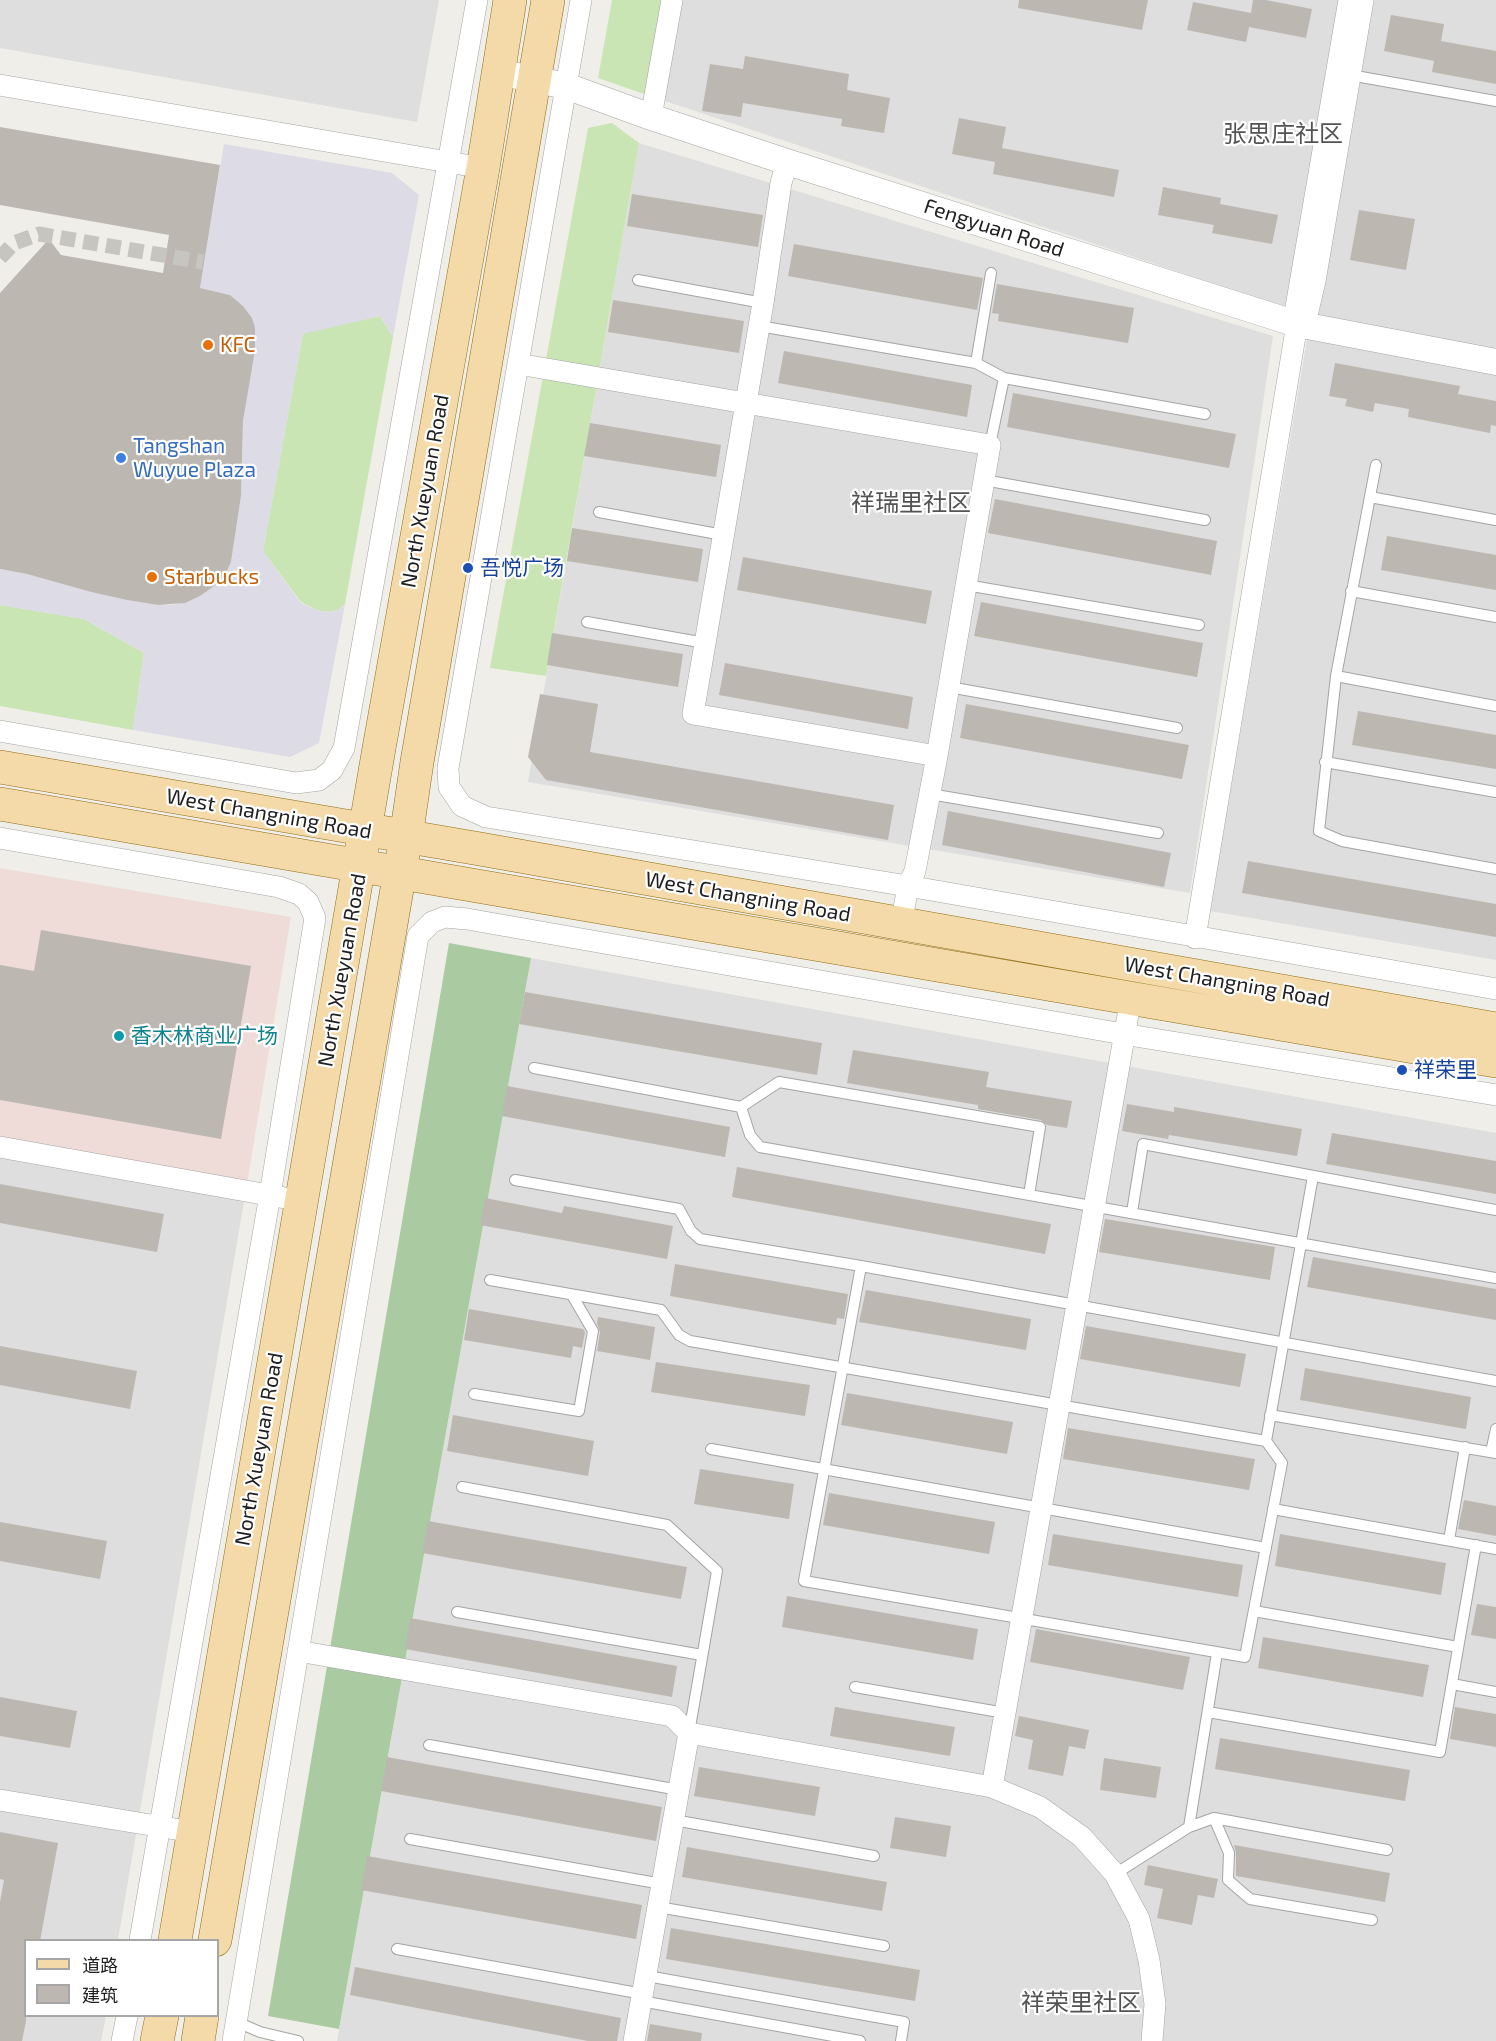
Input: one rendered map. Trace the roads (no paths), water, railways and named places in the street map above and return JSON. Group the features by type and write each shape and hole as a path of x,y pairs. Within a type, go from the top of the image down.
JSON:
{"main road":[{"name":"North Xueyuan Road","path":"175,1939 366,830 483,168 510,0"},
{"name":"North Xueyuan Road","path":"215,1939 548,0"},
{"name":"West Changning Road","path":"0,767 1496,1029"},
{"name":"West Changning Road","path":"0,804 1496,1061"},
{"path":"193,1832 233,1839"},
{"path":"157,2041 162,2017"},
{"path":"198,2041 202,2017"}],"street":[{"path":"449,162 477,0"},
{"path":"581,0 518,364 990,446 930,794 915,871 908,886 901,925"},
{"path":"651,117 672,0"},
{"path":"1195,938 1297,324 1296,307 1349,0"},
{"path":"1297,324 1308,311 1315,280 1363,0"},
{"name":"Fengyuan Road","path":"498,72 566,86 787,162 1297,324 1496,362"},
{"path":"0,85 483,168"},
{"name":"West Changning Road","path":"0,731 296,783 319,780 332,770 344,748 449,162"},
{"path":"787,162 781,183 763,303 693,714 937,756"},
{"name":"West Changning Road","path":"518,364 448,768 449,787 462,806 486,816 908,886 1496,989"},
{"path":"0,838 279,887 299,894 308,902 315,918 270,1195 140,1939"},
{"path":"235,2031 418,936 432,922 445,917 466,919 1123,1034 1496,1095"},
{"path":"992,1787 1131,998"},
{"path":"0,1147 302,1201"},
{"path":"298,1652 672,1716 689,1733 992,1787 1040,1807 1082,1837 1115,1874 1139,1919 1149,1960 1155,2004 1152,2041"},
{"path":"634,2041 689,1733"},
{"path":"0,1800 193,1832"},
{"path":"233,1839 266,1845"},
{"path":"122,2041 127,2017"}],"lane":[{"path":"1350,75 1496,101"},
{"path":"976,363 990,273"},
{"path":"638,280 763,303"},
{"path":"759,326 976,363 1004,378 1205,414"},
{"path":"990,446 1004,378"},
{"path":"1376,465 1336,676 1319,831 1342,841 1496,869"},
{"path":"984,480 1205,520"},
{"path":"1370,497 1496,520"},
{"path":"599,512 723,535"},
{"path":"966,585 1199,625"},
{"path":"1351,591 1496,617"},
{"path":"587,622 705,643"},
{"path":"1336,676 1496,706"},
{"path":"949,687 1177,728"},
{"path":"1325,762 1496,792"},
{"path":"930,794 1158,833"},
{"path":"534,1068 741,1107 779,1082 1040,1127 1029,1195"},
{"path":"741,1107 750,1135 760,1147 1496,1278"},
{"path":"1132,1212 1143,1144 1496,1210"},
{"path":"1266,1441 1313,1176"},
{"path":"515,1180 679,1209 691,1231 700,1239 1496,1381"},
{"path":"490,1280 661,1310 678,1335 690,1341 842,1366 1266,1441 1282,1463 1245,1657 804,1581 842,1366 861,1266"},
{"path":"474,1394 579,1411 593,1331 572,1295"},
{"path":"1270,1415 1494,1452 1496,1429"},
{"path":"1449,1540 1465,1448"},
{"path":"711,1449 1266,1548"},
{"path":"462,1487 667,1525 717,1570 689,1733"},
{"path":"1273,1509 1496,1549"},
{"path":"1208,1712 1440,1752 1476,1545"},
{"path":"1254,1611 1458,1647"},
{"path":"457,1612 702,1654"},
{"path":"1189,1827 1217,1653"},
{"path":"1452,1684 1496,1692"},
{"path":"855,1688 1005,1713"},
{"path":"429,1745 679,1790"},
{"path":"1214,1818 1229,1853 1228,1880 1250,1899 1372,1920"},
{"path":"1115,1874 1189,1827 1214,1818 1387,1850"},
{"path":"674,1820 874,1856"},
{"path":"410,1839 662,1884"},
{"path":"658,1907 884,1946"},
{"path":"397,1949 644,1990 904,2022 901,2041"},
{"path":"644,1990 860,2041"},
{"path":"235,2031 260,2032 298,2041"}],"tunnel":[{"path":"0,258 14,243 39,234 203,262"}],"place":[{"name":"KFC","path":"208,345"},
{"name":"Tangshan Wuyue Plaza","path":"121,458"},
{"name":"吾悦广场","path":"468,568"},
{"name":"Starbucks","path":"152,577"},
{"name":"香木林商业广场","path":"119,1036"},
{"name":"祥荣里","path":"1402,1070"}],"district":[{"name":"张思庄社区","path":"1283,134"},
{"name":"祥瑞里社区","path":"911,503"},
{"name":"祥荣里社区","path":"1081,2003"}]}
